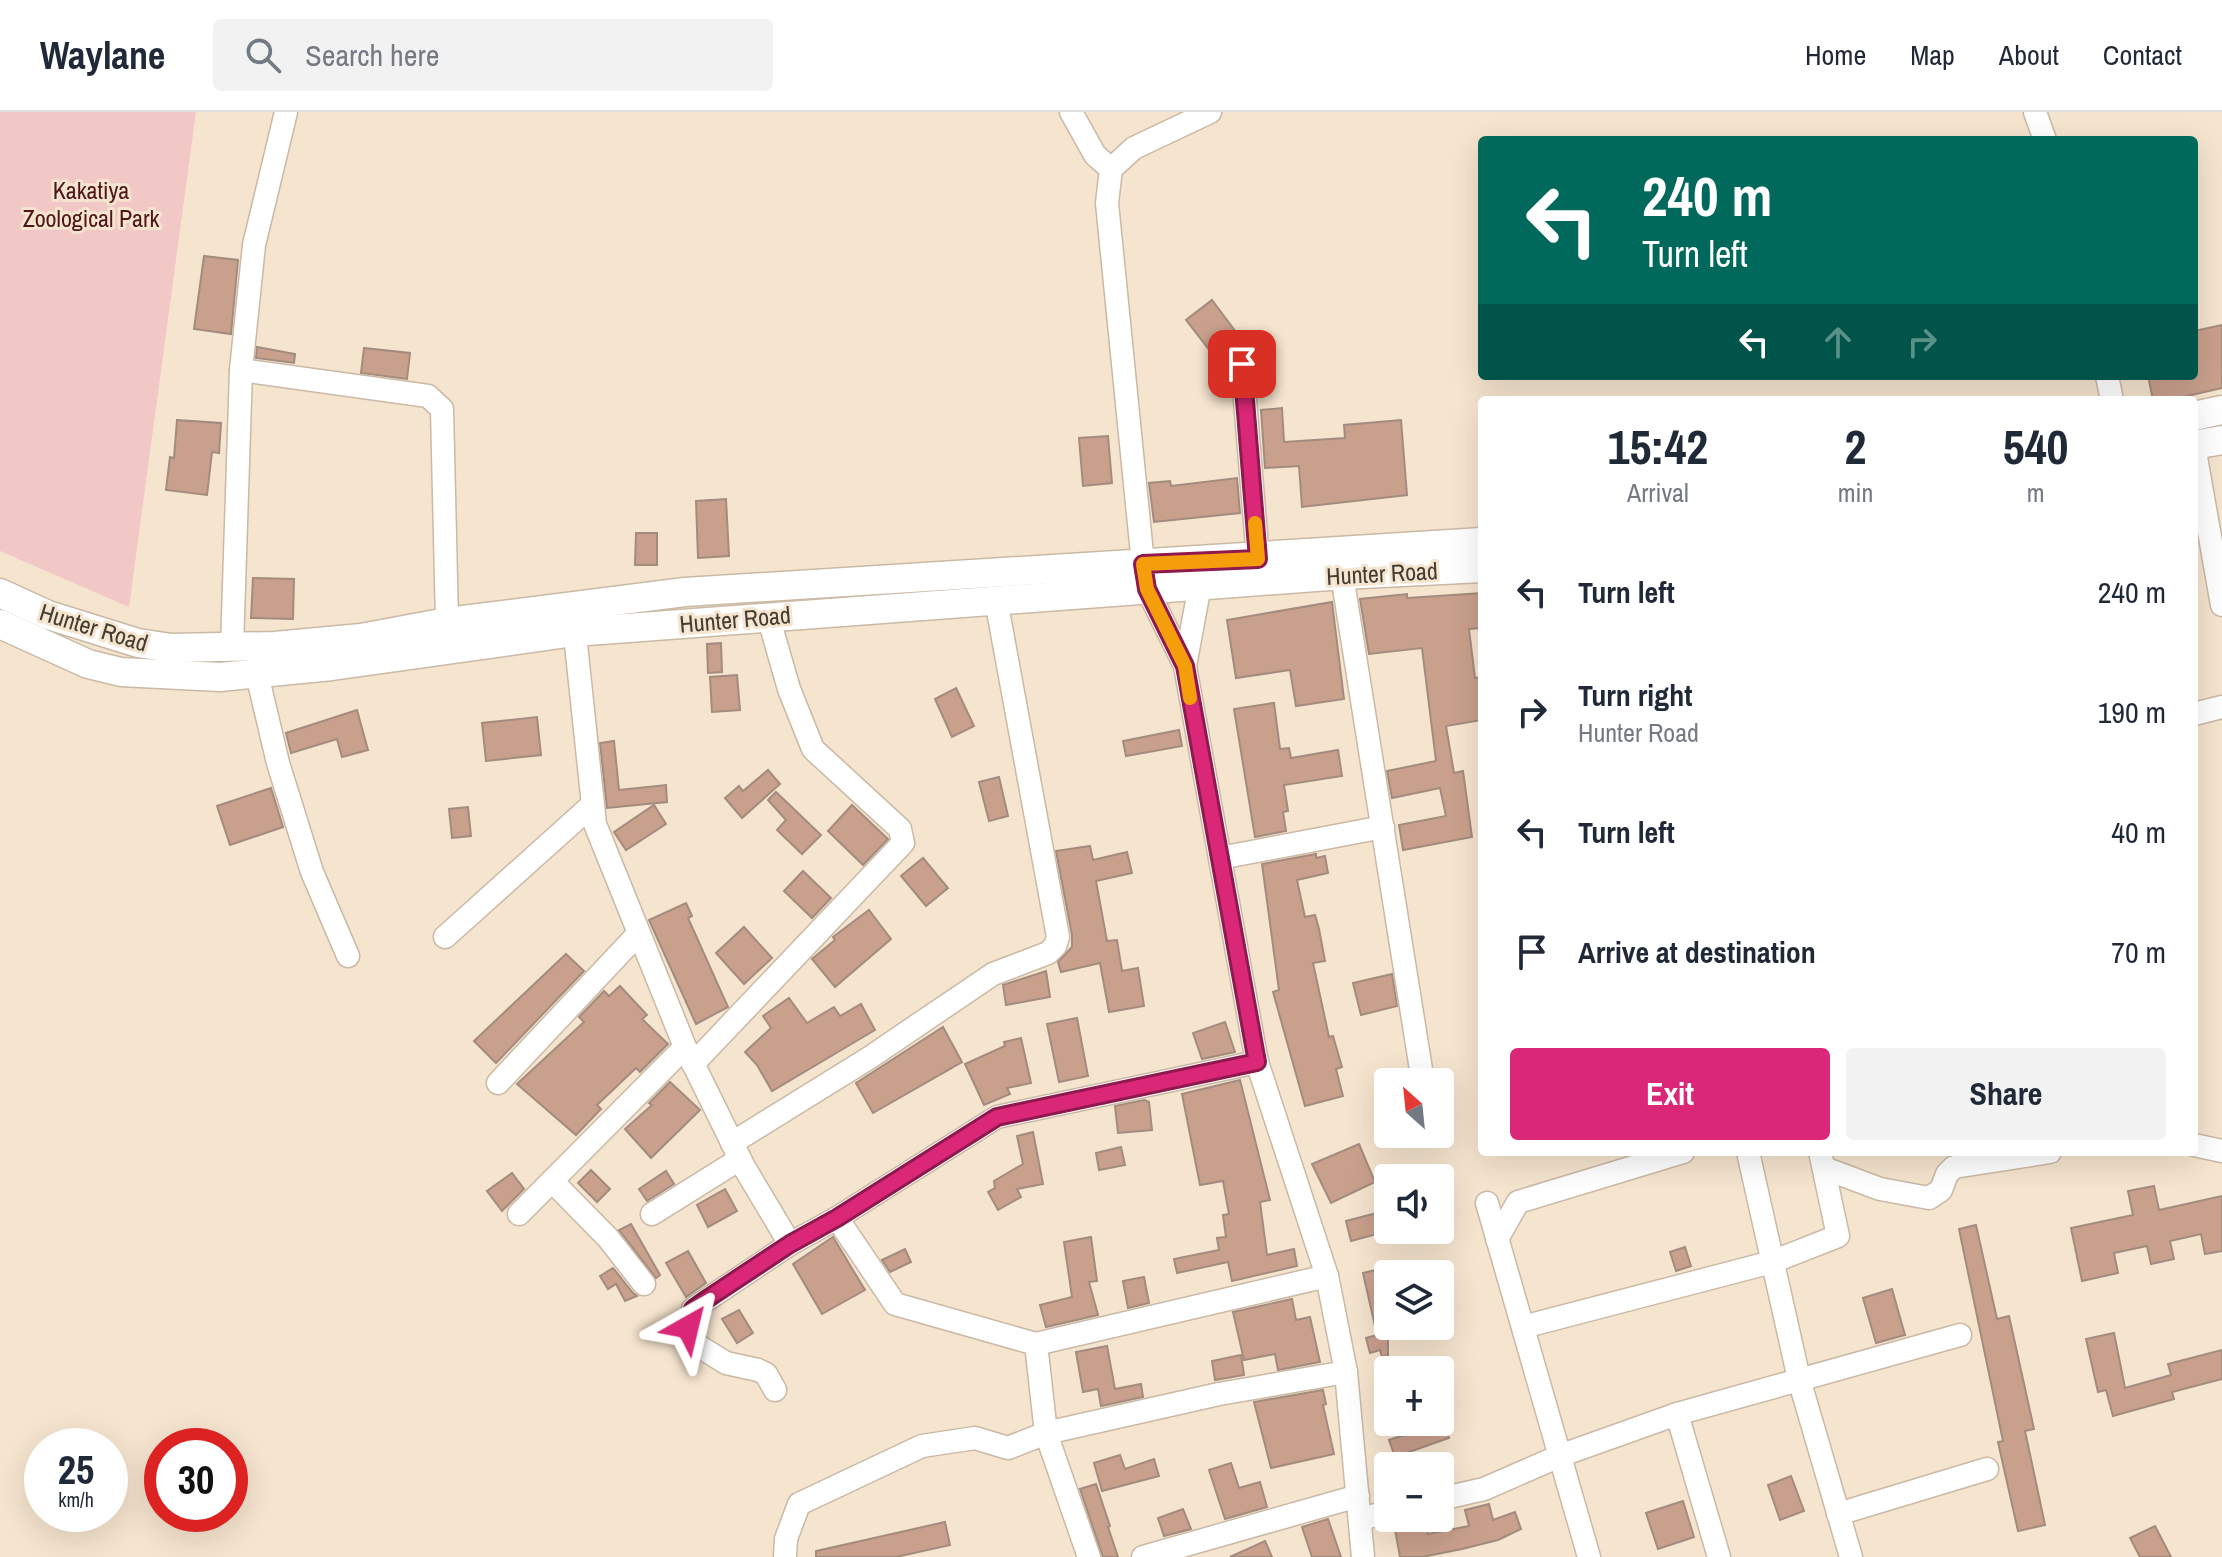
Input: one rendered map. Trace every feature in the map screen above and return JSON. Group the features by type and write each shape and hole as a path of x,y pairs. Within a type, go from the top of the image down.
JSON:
{"main road":[{"path":"2198,415 2222,410"},
{"path":"2198,444 2222,440"},
{"name":"Hunter Road","path":"1200,573 1258,559 1478,542"},
{"name":"Hunter Road","path":"0,624 88,664 121,672 179,676 257,674 573,619 685,592 1200,573 1342,575 1478,568"},
{"name":"Hunter Road","path":"0,593 48,615 123,640 171,648 275,646 361,638 447,622 768,616 996,600 1145,576"}],"street":[{"path":"232,647 241,370 254,245 286,112"},
{"path":"1071,112 1095,155 1111,169"},
{"path":"1210,112 1134,148 1111,169 1107,203 1145,576 1185,666 1257,1062 1327,1276 1346,1372 1363,1557"},
{"path":"2035,112 2044,136"},
{"path":"1242,364 1258,559"},
{"path":"241,370 428,396 442,409 447,622"},
{"path":"2198,468 2222,605"},
{"path":"1185,666 1200,573"},
{"path":"1342,575 1421,1068"},
{"path":"652,1214 736,1151 993,974 1048,953 1055,946 1058,937 996,600"},
{"path":"519,1214 689,1056 903,843 900,829 892,820 813,749 789,689 768,616"},
{"path":"573,619 595,824 689,1056 736,1151 790,1244"},
{"path":"257,674 278,763 312,872 348,956"},
{"path":"2198,713 2222,707"},
{"path":"445,937 592,805"},
{"path":"1220,858 1383,827"},
{"path":"498,1083 638,934"},
{"path":"775,1390 766,1374 726,1363 697,1345 688,1327 693,1309 790,1244 837,1218 997,1117 1257,1062"},
{"path":"2198,1146 2222,1151"},
{"path":"1497,1239 1518,1202 1670,1156"},
{"path":"1749,1156 1799,1379 1851,1557"},
{"path":"1822,1160 1880,1189 1929,1198 1941,1190 1947,1174 1954,1167 2024,1156"},
{"path":"1523,1327 1772,1262 1838,1236 1822,1160"},
{"path":"552,1181 608,1238 644,1284"},
{"path":"1487,1203 1589,1557"},
{"path":"837,1218 895,1304 1036,1344 1327,1276"},
{"path":"1454,1496 1484,1489 1562,1455 1677,1414 1960,1335"},
{"path":"1036,1344 1046,1433 1089,1557"},
{"path":"785,1557 786,1539 799,1504 922,1446 975,1438 1008,1448 1046,1433 1219,1394 1346,1372"},
{"path":"1677,1414 1719,1557"},
{"path":"1838,1514 1987,1469"},
{"path":"1143,1557 1359,1508 1374,1510"}],"green space":[{"name":"Kakatiya Zoological Park","path":"0,112 196,112 129,607 0,551"}],"building":[{"path":"204,256 238,260 231,334 194,329"},
{"path":"1212,300 1236,332 1211,352 1186,320"},
{"path":"2222,325 2222,388 2187,396 2152,396 2149,380 2198,380 2198,330"},
{"path":"257,347 295,354 294,363 256,358"},
{"path":"364,348 410,353 407,379 361,373"},
{"path":"1282,408 1284,442 1345,438 1344,425 1401,420 1407,495 1302,507 1299,466 1265,468 1261,410"},
{"path":"177,420 221,423 219,453 212,452 207,495 166,490 170,457 174,458"},
{"path":"1108,436 1112,483 1083,486 1079,438"},
{"path":"1237,478 1240,513 1154,522 1149,483 1170,481 1171,486"},
{"path":"726,499 729,556 698,558 696,501"},
{"path":"636,533 657,533 657,565 635,565"},
{"path":"253,578 294,579 293,619 251,618"},
{"path":"1478,593 1478,628 1469,629 1475,678 1478,678 1478,721 1446,726 1454,773 1463,771 1472,837 1403,850 1399,825 1446,816 1440,788 1392,798 1387,771 1436,761 1422,648 1369,654 1360,599 1407,594 1407,598"},
{"path":"1332,602 1344,699 1296,706 1290,670 1236,678 1227,620"},
{"path":"721,643 722,672 708,673 707,644"},
{"path":"737,675 740,710 712,712 710,677"},
{"path":"956,688 974,726 952,737 935,699"},
{"path":"1274,703 1280,749 1289,748 1291,758 1338,750 1342,776 1284,785 1288,811 1283,812 1286,831 1255,837 1234,709"},
{"path":"357,710 368,750 342,757 337,739 291,753 286,733"},
{"path":"537,717 541,755 486,761 482,723"},
{"path":"1179,730 1182,746 1126,756 1123,741"},
{"path":"614,741 619,790 666,785 667,802 607,808 600,743"},
{"path":"768,770 780,784 742,818 725,798 739,786 743,791"},
{"path":"999,777 1008,816 989,821 979,782"},
{"path":"271,788 283,827 230,845 217,806"},
{"path":"776,792 821,835 802,854 777,830 786,820 768,800"},
{"path":"654,805 666,824 626,850 614,832"},
{"path":"852,805 888,839 863,865 828,831"},
{"path":"468,807 471,836 452,838 449,809"},
{"path":"1090,846 1093,860 1127,852 1132,873 1096,881 1107,941 1117,940 1122,971 1138,968 1144,1006 1109,1012 1100,963 1061,972 1058,962 1072,947 1072,935 1056,851"},
{"path":"1316,854 1316,858 1325,856 1328,873 1297,880 1305,917 1315,915 1319,929 1325,961 1313,963 1329,1037 1333,1036 1342,1067 1336,1069 1343,1096 1305,1106 1273,992 1279,990 1262,864"},
{"path":"923,858 948,888 926,906 901,876"},
{"path":"803,871 831,898 812,918 784,891"},
{"path":"686,903 692,916 688,918 728,1007 696,1024 649,920"},
{"path":"869,910 891,939 835,987 812,959 835,940 833,937"},
{"path":"744,927 772,958 744,984 716,953"},
{"path":"566,954 584,971 496,1063 474,1041"},
{"path":"1046,971 1050,997 1006,1005 1003,985"},
{"path":"1392,974 1397,1006 1361,1015 1353,983"},
{"path":"620,986 647,1015 642,1019 668,1044 640,1072 636,1068 597,1105 601,1109 576,1135 517,1084 584,1022 579,1017 604,991 609,996"},
{"path":"789,998 807,1023 834,1007 840,1016 861,1004 875,1030 772,1091 757,1065 745,1052 771,1028 763,1016"},
{"path":"1077,1018 1088,1076 1059,1082 1047,1024"},
{"path":"1225,1022 1235,1052 1202,1059 1193,1033"},
{"path":"943,1027 962,1062 873,1113 856,1083"},
{"path":"1021,1038 1031,1083 1007,1088 1010,1094 984,1105 965,1064 1005,1046 1004,1042"},
{"path":"1240,1080 1270,1200 1260,1202 1267,1255 1294,1249 1297,1266 1232,1281 1228,1262 1177,1273 1174,1259 1219,1250 1217,1238 1226,1237 1223,1215 1229,1214 1223,1181 1200,1185 1182,1094"},
{"path":"670,1082 700,1110 651,1158 625,1129 652,1105 649,1103"},
{"path":"1144,1100 1149,1102 1152,1130 1118,1133 1115,1106"},
{"path":"1033,1132 1043,1184 1017,1189 1021,1197 998,1210 988,1192 995,1188 994,1181 1023,1164 1017,1136"},
{"path":"1359,1144 1374,1182 1331,1203 1312,1164"},
{"path":"1121,1147 1125,1165 1099,1170 1096,1153"},
{"path":"591,1170 610,1189 597,1202 578,1183"},
{"path":"666,1171 674,1184 647,1201 639,1189"},
{"path":"512,1173 524,1189 502,1211 487,1191"},
{"path":"2154,1186 2159,1210 2222,1196 2222,1251 2205,1254 2201,1234 2170,1241 2174,1259 2151,1264 2147,1246 2114,1253 2118,1273 2082,1281 2071,1228 2133,1215 2128,1191"},
{"path":"725,1189 737,1211 708,1227 697,1205"},
{"path":"1374,1214 1374,1235 1351,1241 1346,1221"},
{"path":"631,1224 660,1275 656,1278 619,1230"},
{"path":"1976,1225 1997,1319 2009,1316 2034,1429 2025,1431 2045,1525 2018,1531 1998,1442 2003,1441 1959,1229"},
{"path":"833,1237 865,1290 822,1314 793,1264"},
{"path":"1091,1237 1097,1281 1089,1282 1098,1315 1046,1327 1040,1305 1072,1297 1064,1242"},
{"path":"1685,1247 1691,1266 1676,1271 1670,1252"},
{"path":"905,1249 911,1262 890,1272 882,1260"},
{"path":"688,1251 706,1283 686,1297 666,1263"},
{"path":"613,1268 637,1296 625,1301 616,1284 608,1289 600,1276"},
{"path":"1374,1270 1374,1322 1363,1273"},
{"path":"1144,1277 1149,1303 1128,1308 1123,1281"},
{"path":"1892,1289 1905,1335 1876,1343 1863,1298"},
{"path":"1292,1299 1296,1320 1310,1317 1320,1362 1278,1370 1275,1354 1244,1360 1233,1312"},
{"path":"739,1310 753,1333 737,1343 722,1319"},
{"path":"2114,1333 2125,1388 2171,1375 2168,1364 2222,1350 2222,1379 2172,1392 2174,1399 2113,1416 2106,1390 2098,1392 2086,1339"},
{"path":"1374,1336 1374,1340 1388,1340 1388,1356 1382,1356 1380,1350 1370,1353 1366,1338"},
{"path":"1107,1346 1115,1389 1141,1384 1143,1397 1101,1406 1098,1389 1083,1392 1076,1352"},
{"path":"1241,1355 1244,1375 1215,1380 1212,1361"},
{"path":"1323,1390 1326,1404 1323,1405 1334,1454 1271,1468 1254,1402"},
{"path":"1401,1436 1449,1438 1409,1452 1393,1452 1389,1440"},
{"path":"1120,1455 1125,1469 1154,1459 1159,1476 1102,1491 1094,1463"},
{"path":"1231,1463 1239,1488 1260,1482 1267,1507 1225,1519 1209,1470"},
{"path":"1791,1476 1804,1511 1780,1520 1768,1485"},
{"path":"1096,1484 1118,1557 1103,1557 1080,1489"},
{"path":"1683,1501 1694,1537 1658,1549 1646,1513"},
{"path":"1489,1504 1493,1520 1515,1512 1521,1529 1498,1540 1462,1549 1422,1557 1400,1557 1395,1532 1454,1532 1454,1529 1469,1526 1465,1510"},
{"path":"1183,1509 1191,1529 1164,1536 1158,1518"},
{"path":"1328,1519 1341,1557 1312,1557 1302,1527"},
{"path":"945,1522 950,1545 896,1557 816,1557 816,1551"},
{"path":"2155,1526 2171,1557 2140,1557 2130,1538"},
{"path":"1265,1541 1272,1557 1230,1557"}],"slow traffic":[{"path":"1190,698 1185,666 1147,589 1143,564 1258,559 1255,523"}],"route":[{"path":"688,1327 693,1309 704,1301 790,1244 837,1218 997,1117 1257,1062 1185,666 1147,589 1143,564 1258,559 1242,364"}]}
